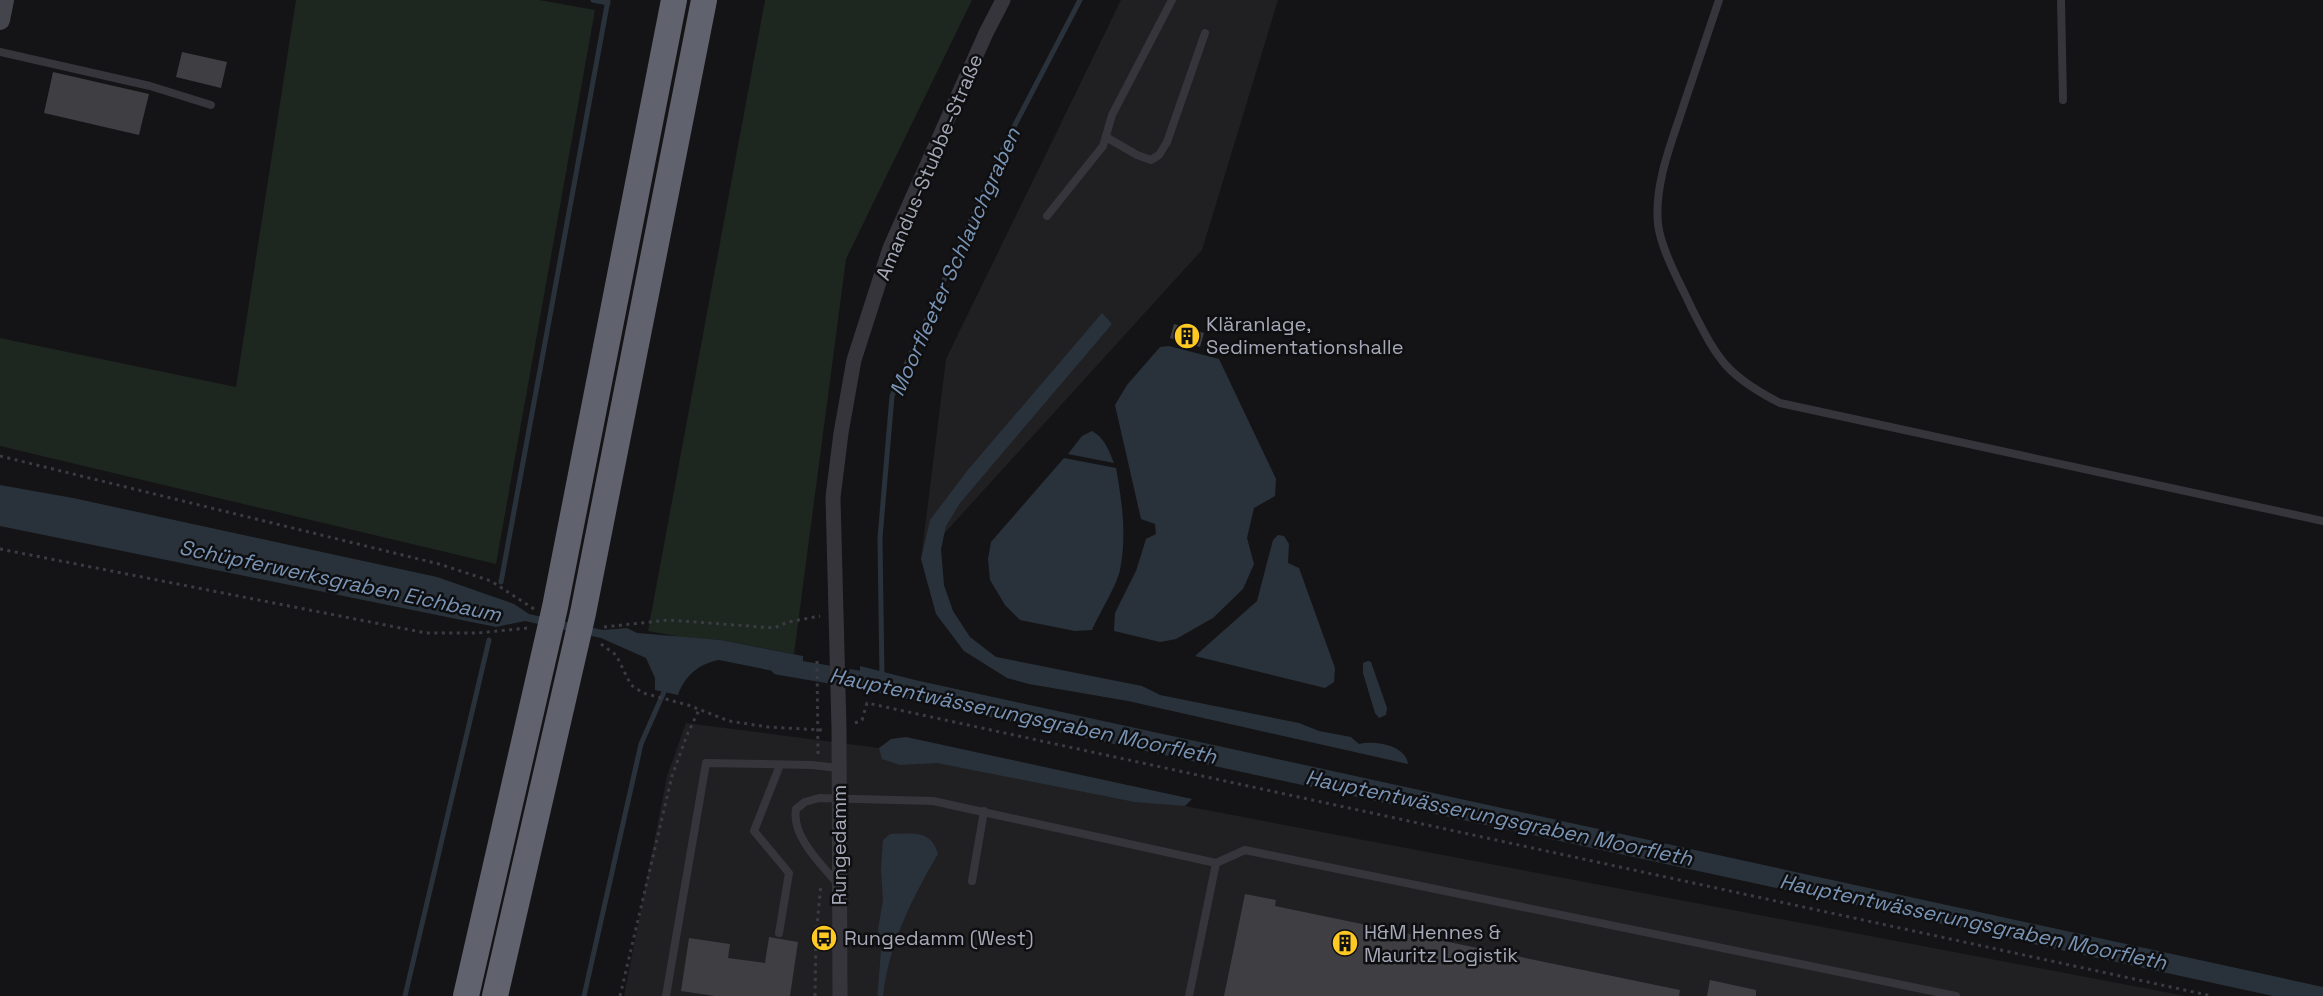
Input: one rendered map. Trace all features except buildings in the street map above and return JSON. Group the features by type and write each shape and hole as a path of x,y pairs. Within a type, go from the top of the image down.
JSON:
{"highway":[{"path":"466,996 538,633 674,0"},
{"path":"495,996 583,613 704,0"}],"street":[{"path":"0,20 4,0"},
{"name":"Amandus-Stubbe-Straße","path":"839,729 833,497 854,360 890,248 1003,0"},
{"name":"Rungedamm","path":"839,729 840,996"}],"lane":[{"path":"1047,216 1103,146 1112,115 1172,0"},
{"path":"1719,0 1666,159 1659,196 1659,225 1673,270 1713,350 1735,376 1757,391 1780,402 2323,521"},
{"path":"2061,0 2063,100"},
{"path":"1106,137 1137,155 1151,160 1159,155 1167,142 1205,33"},
{"path":"0,52 150,86 211,105"},
{"path":"666,996 706,763 839,768"},
{"path":"779,933 789,873 754,831 780,765"},
{"path":"838,885 795,822 796,809 801,804 813,799 933,801 1216,863 1245,850 1956,996"},
{"path":"972,881 984,811"},
{"path":"1189,996 1216,863"}],"path":[{"path":"0,456 439,564 491,581 544,608"},
{"path":"0,549 426,633 538,633"},
{"path":"604,627 669,620 774,628 817,615 836,621"},
{"path":"601,644 616,655 631,686 643,693 688,705 729,721 818,730 839,729 862,720 867,703 2212,996"},
{"path":"818,661 818,766"},
{"path":"620,996 672,776 699,710"},
{"path":"815,996 816,936 823,865"}],"shaded area":[{"path":"296,0 539,0 595,10 496,564 0,446 0,338 236,387"},
{"path":"765,0 972,0 846,259 794,654 721,640 681,637 648,631"},
{"path":"1121,0 1278,0 1202,250 921,559 946,359"},
{"path":"686,723 879,748 2186,996 624,996 667,776"}],"water":[{"path":"1102,313 1112,324 960,503 946,526 941,549 944,585 953,611 970,637 996,657 1142,686 1160,695 1299,723 1319,731 1351,737 1359,744 1388,745 1402,752 1408,764 1128,701 1007,678 964,651 936,614 921,559 930,520 967,471"},
{"path":"1169,346 1219,359 1276,479 1275,496 1254,508 1247,538 1254,564 1243,589 1213,618 1176,639 1160,642 1114,631 1115,613 1136,571 1146,539 1156,534 1155,524 1141,519 1115,405 1127,385 1160,347"},
{"path":"1092,431 1103,441 1114,463 1068,454 1082,436"},
{"path":"1064,458 1116,468 1122,506 1122,557 1118,577 1092,630 1075,631 1020,620 1005,605 990,580 988,559 991,542"},
{"name":"Schüpferwerksgraben Eichbaum","path":"0,485 73,498 437,577 514,604 529,614 603,630 627,628 637,633 721,640 803,656 803,677 719,660 705,664 689,676 678,695 655,690 655,678 646,658 601,638 525,621 496,627 0,526"},
{"path":"1278,535 1284,536 1289,544 1288,563 1299,568 1335,668 1334,682 1325,688 1195,656 1257,601 1273,540"},
{"path":"1371,662 1387,708 1386,715 1379,718 1375,713 1363,673 1363,663"},
{"path":"860,666 915,680 2323,987 2323,996 2273,996 874,692 860,687"},
{"path":"906,737 1192,799 1185,806 1135,802 937,763 900,765 882,759 879,748 891,739"},
{"path":"890,834 913,834 926,837 931,840 938,854 903,922 890,958 883,996 879,996 883,949 878,930 883,900 881,870 883,840"}],"waterway":[{"path":"593,0 608,3"},
{"path":"501,582 608,0"},
{"name":"Moorfleeter Schlauchgraben","path":"882,679 880,538 892,396 1006,142 1080,0"},
{"path":"405,996 489,640"},
{"name":"Hauptentwässerungsgraben Moorfleth","path":"779,666 885,684"},
{"path":"584,996 641,744 667,685"},
{"path":"880,996 884,944"}],"place":[{"name":"Kläranlage, Sedimentationshalle","path":"1187,336"},
{"name":"Rungedamm (West)","path":"824,938"},
{"name":"H&M Hennes & Mauritz Logistik","path":"1345,943"}]}
